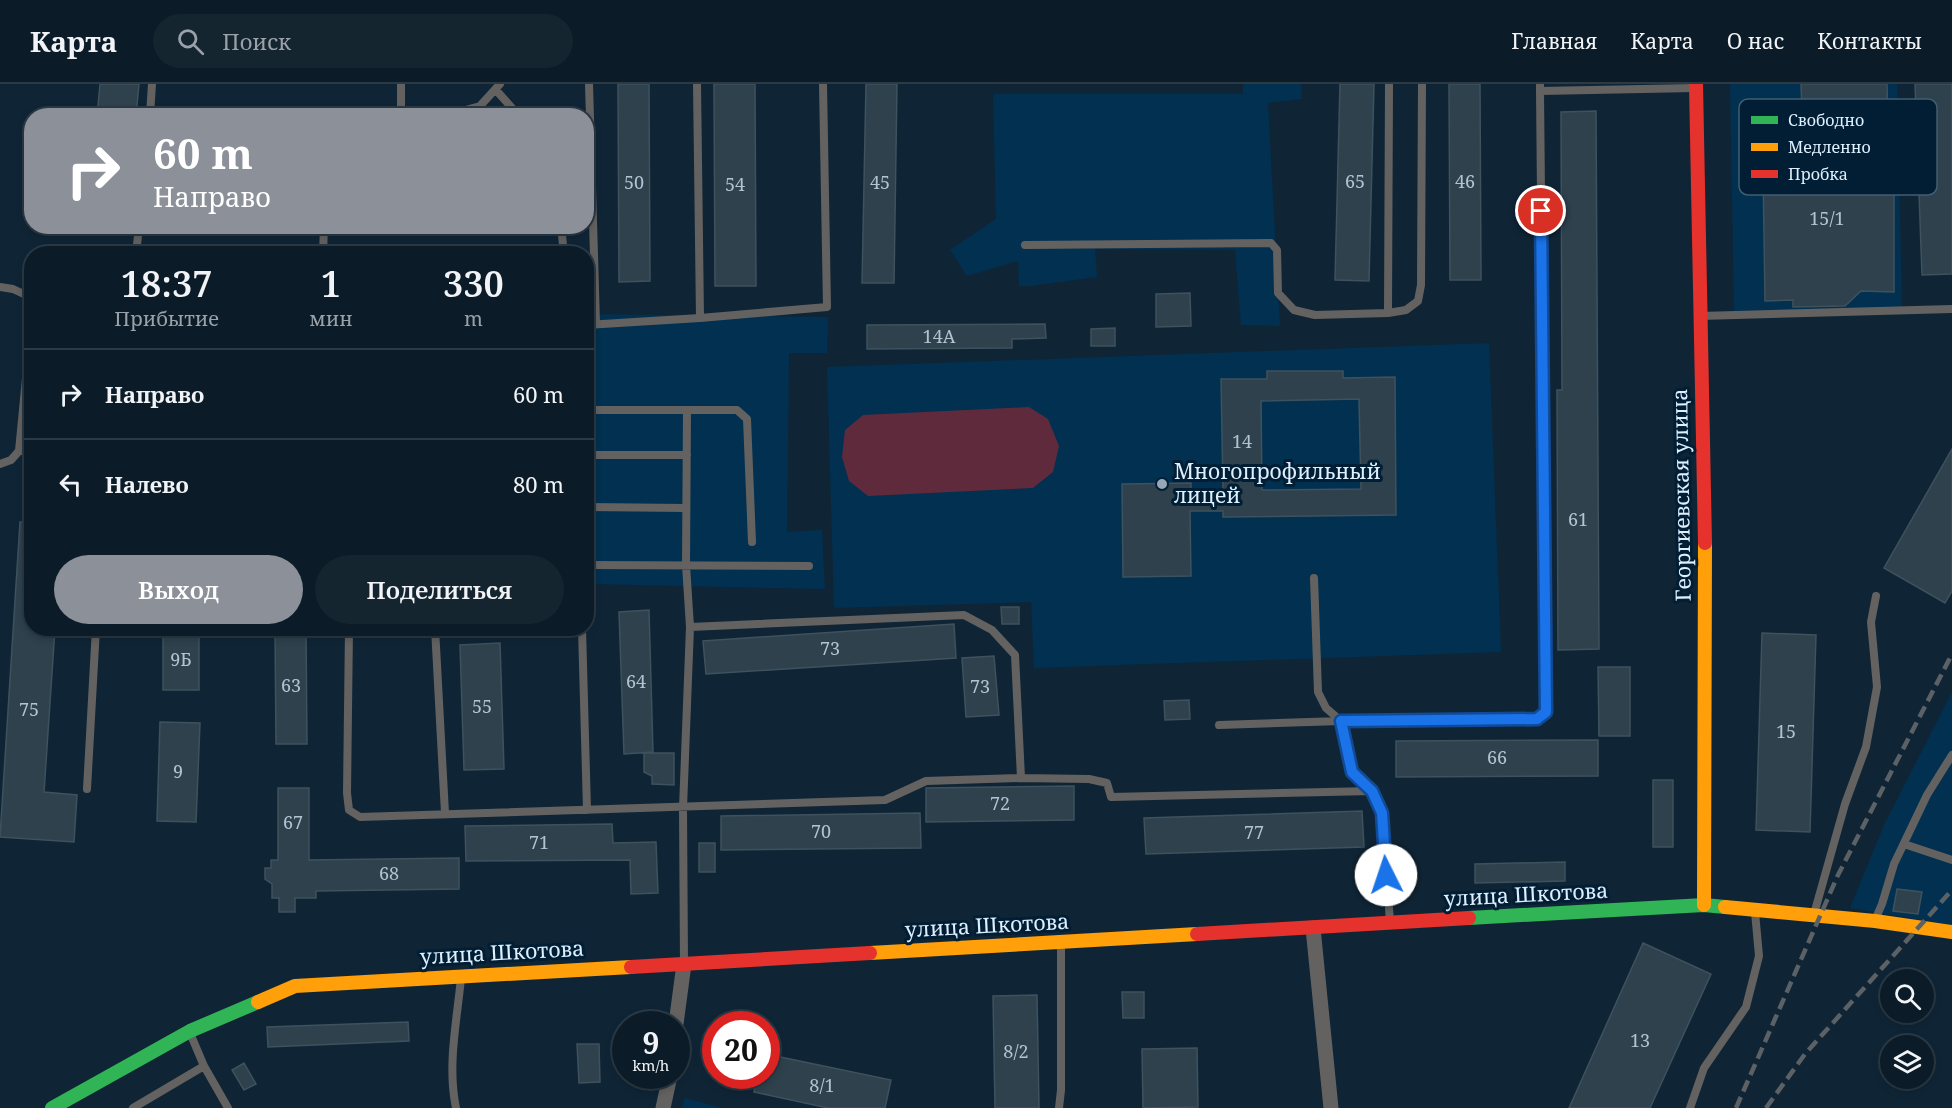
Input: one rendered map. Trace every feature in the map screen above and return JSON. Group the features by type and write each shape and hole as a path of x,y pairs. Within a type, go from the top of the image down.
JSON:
{"street":[{"name":"Георгиевская улица","path":"1696,86 1705,550 1704,905"},
{"name":"улица Шкотова","path":"52,1108 190,1032 296,986 1704,905 1875,921 1952,932"},
{"path":"1313,928 1331,1108"},
{"path":"678,1011 684,964"},
{"path":"663,1108 667,1089"}],"lane":[{"path":"150,108 152,84"},
{"path":"401,84 401,108"},
{"path":"589,84 590,108"},
{"path":"697,84 700,318"},
{"path":"594,255 596,324 827,307 823,84"},
{"path":"1388,313 1389,84"},
{"path":"1025,245 1271,243 1277,250 1278,293 1294,310 1315,315 1388,313 1406,310 1418,301 1421,285 1422,84"},
{"path":"1219,725 1537,719 1546,712 1540,88 1696,86"},
{"path":"473,108 480,106 498,87 513,108"},
{"path":"0,287 24,294"},
{"path":"1699,316 1952,309"},
{"path":"0,464 11,460 19,451 24,399"},
{"path":"594,410 737,410 747,419 752,542"},
{"path":"684,964 683,807 690,627 686,565 687,410"},
{"path":"19,451 24,451"},
{"path":"594,455 687,455"},
{"path":"594,507 686,508"},
{"path":"594,565 809,566"},
{"path":"1314,578 1318,692 1326,708 1341,721 1352,772 1372,791 1382,813 1390,924"},
{"path":"1813,916 1845,804 1866,747 1877,687 1871,622 1876,596"},
{"path":"690,627 964,615 992,630 1015,655 1021,778"},
{"path":"87,789 96,636"},
{"path":"349,636 347,793 350,810 360,817 885,800 926,781 1021,778 1089,779 1107,783 1111,797 1372,791"},
{"path":"435,636 445,813"},
{"path":"582,636 586,810"},
{"path":"1875,921 1894,864 1927,795 1952,755"},
{"path":"1904,844 1952,860"},
{"path":"1690,1108 1704,1068 1746,1007 1759,956 1755,910"},
{"path":"1059,1108 1061,942"},
{"path":"456,1108 452,1080 461,977"},
{"path":"190,1032 204,1066 228,1108"},
{"path":"133,1108 204,1066"}],"shaded area":[{"path":"1243,84 1301,84 1302,99 1268,103 1280,326 1241,325 1235,250 1095,249 1097,277 1019,286 1018,261 967,276 950,250 996,219 993,94 1243,94"},
{"path":"1730,84 1897,84 1897,99 1739,99 1739,195 1899,195 1902,308 1734,311"},
{"path":"594,314 828,317 827,353 789,353 787,532 822,530 825,589 594,584"},
{"name":"Многопрофильный лицей","path":"1489,343 1501,652 1034,668 1031,602 834,608 827,367"},
{"path":"1029,407 1048,419 1059,446 1053,472 1033,488 868,496 849,481 842,457 845,430 863,415"},
{"path":"1952,692 1952,925 1850,908 1884,825"},
{"path":"685,1098 723,1108 682,1108"}],"building":[{"path":"100,84 139,84 137,108 98,108"},
{"path":"618,84 649,84 650,281 619,282"},
{"path":"714,84 755,84 756,286 715,286"},
{"path":"866,84 897,84 894,283 862,283"},
{"path":"1340,84 1374,84 1369,281 1335,280"},
{"path":"1449,84 1480,84 1481,280 1450,280"},
{"path":"1801,84 1887,84 1887,99 1802,99"},
{"path":"1915,84 1952,84 1952,274 1922,275 1919,195 1937,195 1937,99 1916,99"},
{"path":"1596,111 1599,649 1558,650 1557,390 1562,390 1561,112"},
{"path":"1763,195 1894,195 1894,292 1861,291 1845,306 1793,307 1793,300 1765,301"},
{"path":"1190,293 1191,326 1156,327 1156,294"},
{"path":"1045,324 1046,338 1012,339 1012,348 867,349 867,325"},
{"path":"1115,328 1115,346 1091,346 1091,329"},
{"path":"1267,371 1343,371 1343,378 1395,377 1396,515 1223,517 1223,511 1190,511 1191,576 1123,577 1122,484 1191,483 1191,490 1223,490 1221,379 1267,379","holes":["1359,399 1361,489 1262,490 1261,401"]},
{"path":"1952,449 1952,591 1945,603 1884,568"},
{"path":"20,522 24,522 24,636 54,636 44,792 77,795 74,842 0,837"},
{"path":"1001,607 1019,607 1019,624 1002,624"},
{"path":"649,610 653,752 624,754 619,612"},
{"path":"954,624 956,658 706,674 703,641"},
{"path":"1762,633 1816,635 1810,832 1756,830"},
{"path":"163,636 199,636 199,690 163,690"},
{"path":"275,636 306,636 307,744 276,744"},
{"path":"500,643 504,769 464,770 460,645"},
{"path":"994,656 999,715 966,717 962,658"},
{"path":"1598,667 1630,667 1630,736 1599,736"},
{"path":"1189,700 1190,719 1165,720 1164,701"},
{"path":"160,722 200,723 196,822 157,821"},
{"path":"1598,740 1598,776 1396,777 1396,741"},
{"path":"644,753 674,753 674,785 652,784 652,776 644,772"},
{"path":"1653,780 1673,780 1673,847 1653,847"},
{"path":"1074,786 1074,820 926,822 926,788"},
{"path":"278,788 309,788 309,860 459,858 459,889 316,891 316,898 295,898 295,912 279,912 279,898 272,898 272,884 265,879 265,868 271,868 271,860 278,860"},
{"path":"1362,811 1364,847 1146,854 1144,818"},
{"path":"920,813 921,848 721,850 721,816"},
{"path":"612,824 613,843 656,842 658,893 631,894 630,860 466,861 465,826"},
{"path":"699,843 715,843 715,872 699,872"},
{"path":"1565,862 1565,881 1475,883 1475,864"},
{"path":"1897,889 1922,892 1918,914 1893,911"},
{"path":"1643,943 1711,974 1650,1108 1569,1108"},
{"path":"1122,992 1144,992 1144,1018 1123,1018"},
{"path":"1037,995 1039,1108 995,1108 993,996"},
{"path":"408,1022 409,1041 268,1047 267,1027"},
{"path":"577,1044 599,1044 600,1082 579,1083"},
{"path":"1197,1048 1198,1107 1143,1108 1142,1049"},
{"path":"780,1057 891,1080 885,1108 828,1108 754,1092 755,1089 780,1089"},
{"path":"244,1063 256,1084 244,1090 232,1070"}],"railway":[{"path":"1736,1108 1838,875 1952,654"},
{"path":"1766,1108 1805,1054 1952,890"}],"traffic: fast":[{"path":"1469,918 1704,905 1725,907"},
{"path":"52,1108 190,1031 258,1002"}],"traffic: slow":[{"path":"1704,905 1705,543"},
{"path":"1725,907 1875,921 1952,932"},
{"path":"870,953 1197,934"},
{"path":"258,1002 295,986 631,967"}],"traffic: jam":[{"path":"1696,84 1705,543"},
{"path":"1197,934 1469,918"},
{"path":"631,967 870,953"}],"place":[{"name":"Многопрофильный лицей","path":"1162,484"}],"route":[{"path":"1386,875 1382,813 1372,791 1352,772 1341,721 1537,719 1546,712 1541,211"}]}
